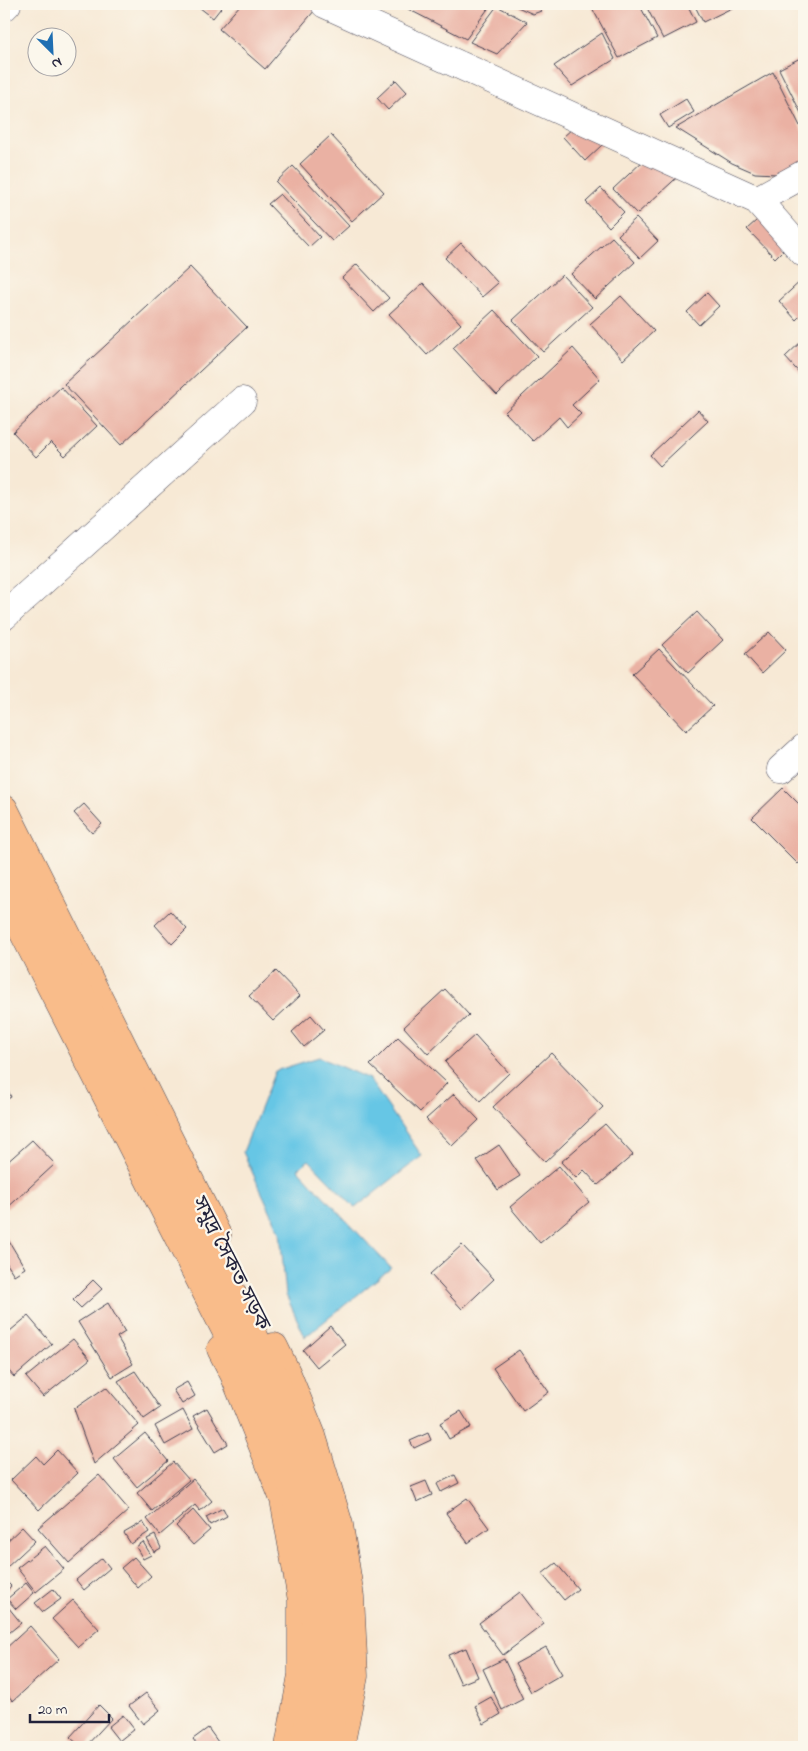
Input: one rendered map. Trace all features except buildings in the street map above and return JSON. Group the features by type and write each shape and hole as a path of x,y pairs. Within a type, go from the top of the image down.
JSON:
{"main road":[{"name":"সমুদ্র সৈকত সড়ক","path":"4,809 287,1374 312,1436 339,1525 350,1597 354,1676 340,1747"},
{"path":"4,844 273,1374 303,1453 323,1527 338,1606 338,1686 325,1747"},
{"path":"4,894 253,1384 285,1461 303,1523 316,1606 315,1691 304,1747"},
{"path":"4,922 234,1374 284,1499 302,1600 302,1675 289,1747"}],"street":[{"path":"4,7 7,4"},
{"path":"325,4 757,200 804,253"},
{"path":"757,200 804,174"},
{"path":"4,616 242,401"},
{"path":"781,769 804,748"}],"water":[{"path":"319,1057 369,1079 422,1156 355,1208 309,1160 298,1169 391,1268 305,1337 286,1295 280,1232 243,1152 275,1071"}]}
